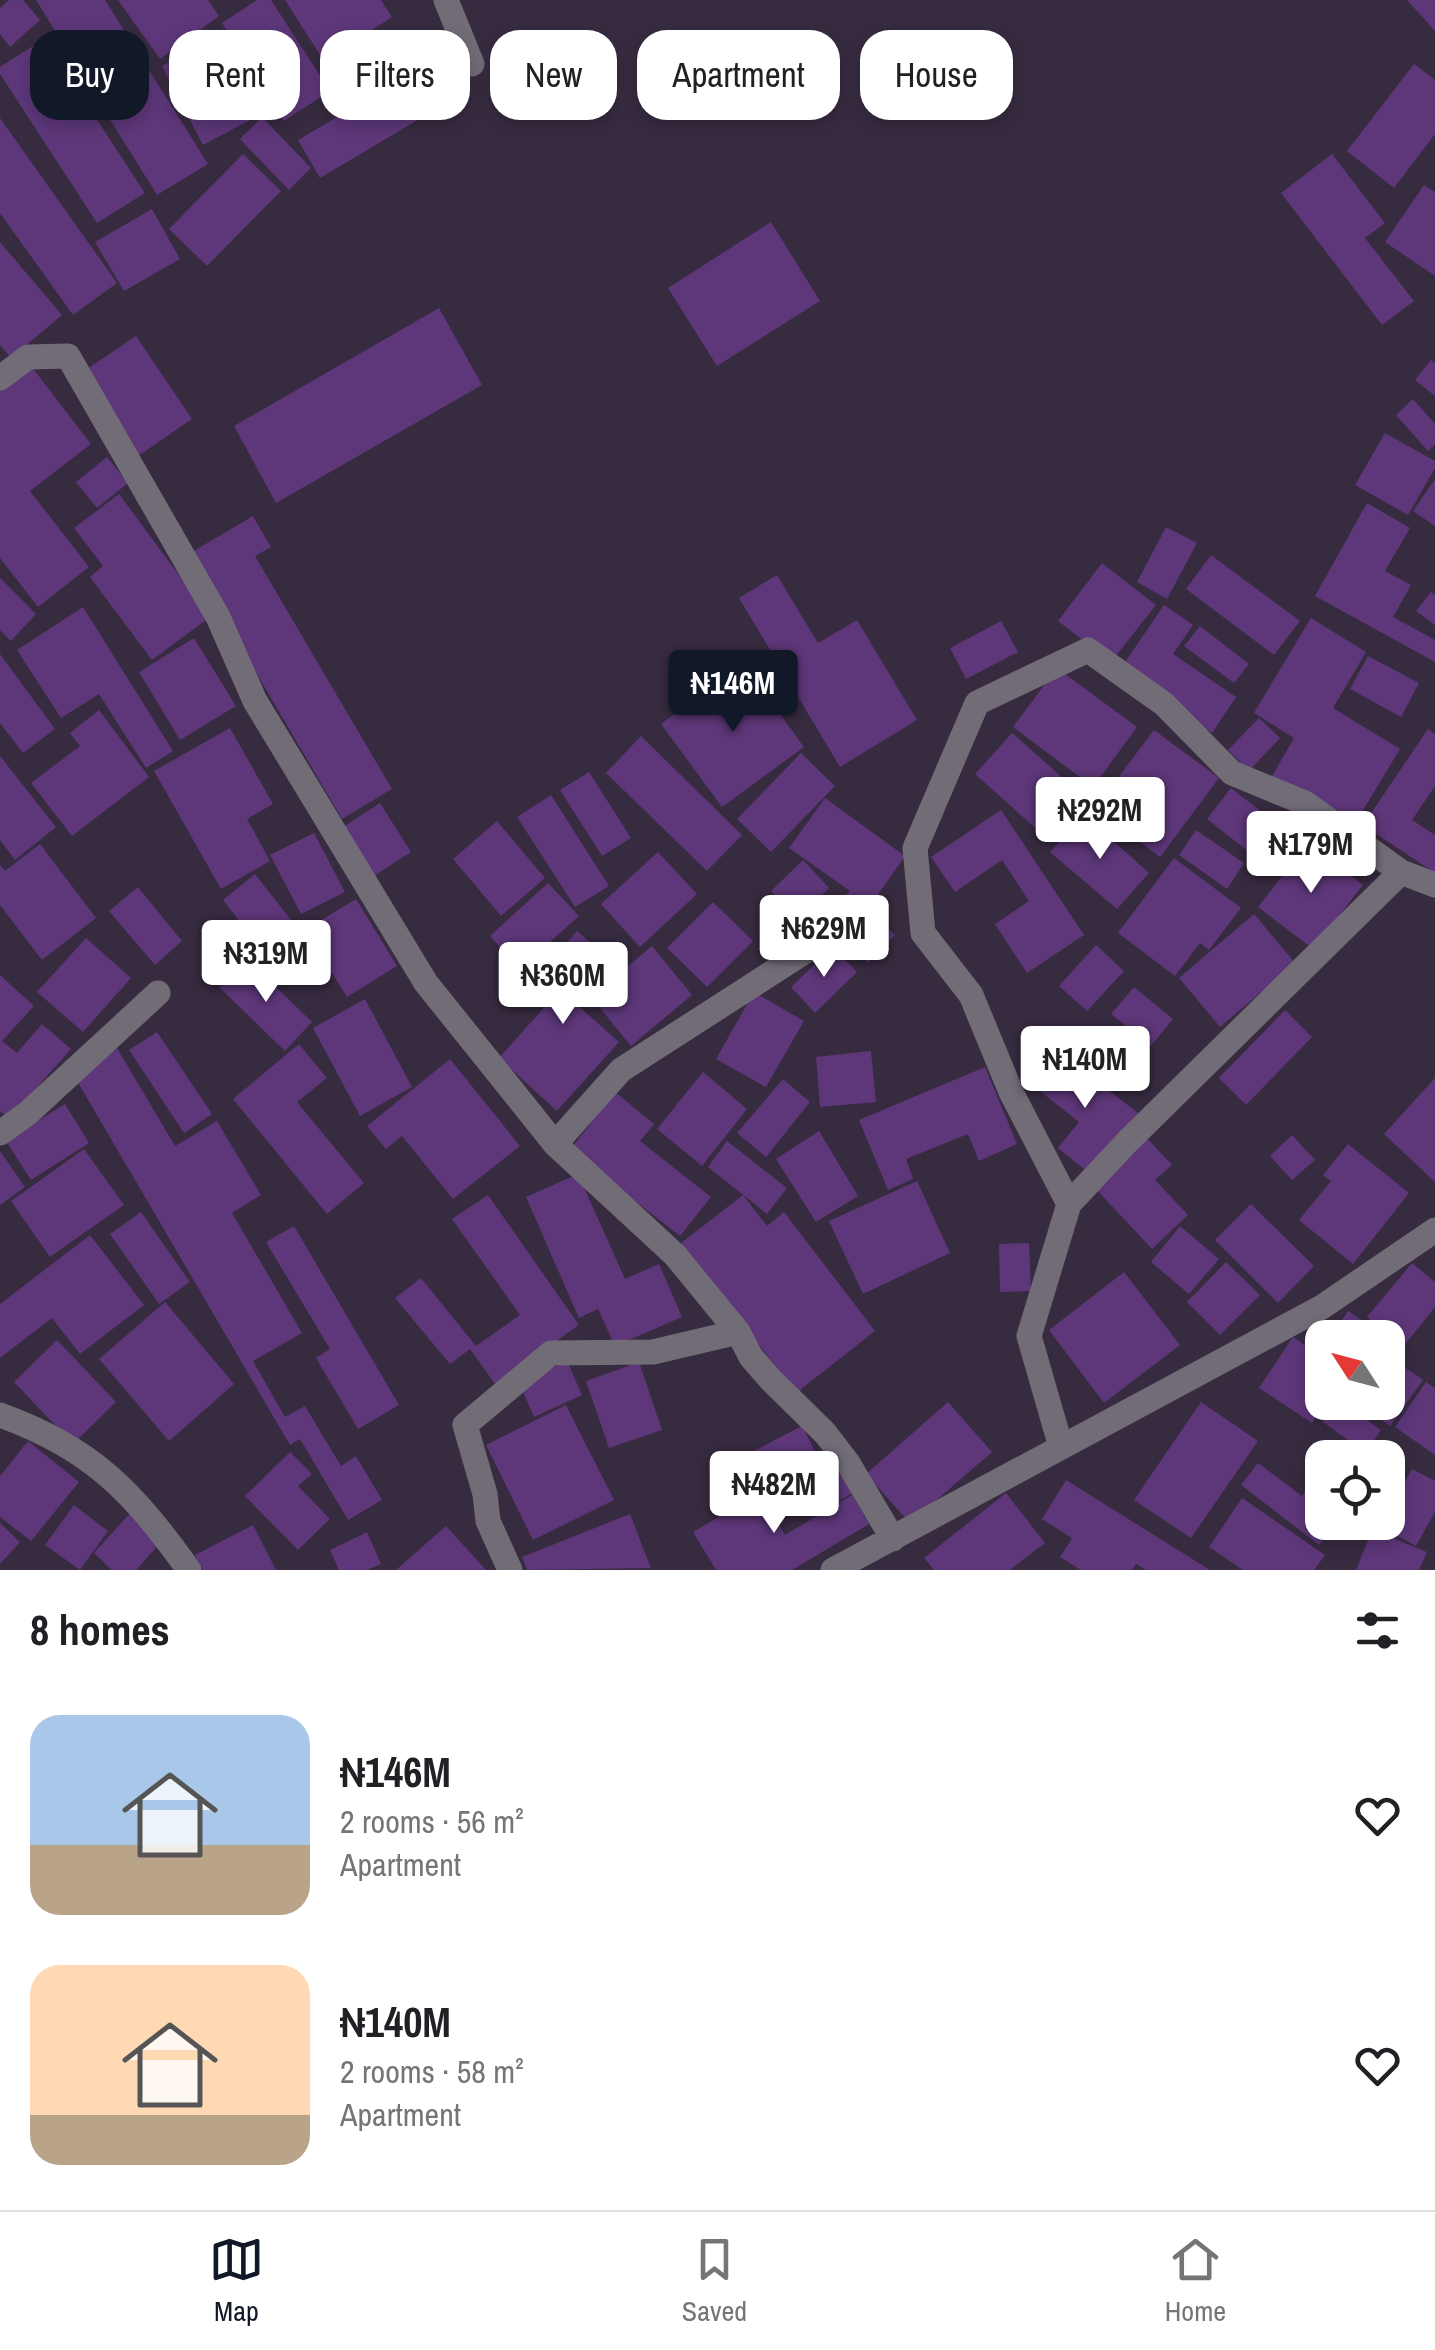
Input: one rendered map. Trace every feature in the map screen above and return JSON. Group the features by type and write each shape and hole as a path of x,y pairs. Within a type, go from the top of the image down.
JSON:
{"street":[{"path":"446,0 472,64"},
{"path":"0,378 28,357 68,356 218,616 255,701 416,966 556,1144 675,1255 738,1332 770,1380 825,1433 848,1462 893,1540"},
{"path":"1069,1204 1011,1092 971,995 923,933 915,848 977,703 1088,650 1164,704 1232,773 1305,803 1401,872 1435,886"},
{"path":"1062,1447 1030,1336 1069,1204 1128,1140 1401,872"},
{"path":"556,1144 621,1070 829,936"},
{"path":"0,1134 28,1113 158,992"},
{"path":"833,1570 1322,1308 1435,1230"},
{"path":"510,1570 488,1521 485,1494 465,1425 551,1353 653,1352 738,1332"},
{"path":"0,1415 42,1430 92,1460 151,1518 189,1570"}],"building":[{"path":"9,0 23,0 40,20 10,47 0,34 0,8"},
{"path":"36,0 105,0 124,30 55,30"},
{"path":"118,0 208,0 219,16 200,30 169,30 169,52 160,59 149,44 149,30 139,30"},
{"path":"257,0 271,0 290,30 226,30 222,23"},
{"path":"285,0 381,0 392,17 372,30 320,30 320,55"},
{"path":"1407,0 1435,0 1435,31"},
{"path":"300,45 320,76 320,98 300,111"},
{"path":"30,48 30,120 97,120 145,193 97,223 0,74 0,67"},
{"path":"1414,64 1435,80 1435,134 1394,188 1347,151"},
{"path":"149,70 169,102 169,120 180,120 208,164 157,195 110,120 149,120"},
{"path":"0,118 117,283 73,315 0,213"},
{"path":"190,120 250,120 203,145"},
{"path":"259,120 265,120 311,168 289,190 240,139"},
{"path":"332,120 418,120 320,178 298,140"},
{"path":"243,154 281,191 207,266 169,229"},
{"path":"1332,154 1385,223 1365,238 1414,301 1382,325 1281,193"},
{"path":"1424,185 1435,192 1435,276 1385,242"},
{"path":"152,209 180,259 124,291 95,242"},
{"path":"771,222 820,301 717,366 668,288"},
{"path":"0,242 62,315 11,358 0,345"},
{"path":"439,308 482,385 276,503 234,426"},
{"path":"136,336 192,419 138,456 81,373"},
{"path":"1431,360 1435,363 1435,396 1415,380"},
{"path":"31,366 91,444 30,491 89,567 38,607 0,558 0,391"},
{"path":"1413,399 1435,424 1435,444 1428,451 1396,415"},
{"path":"1385,433 1435,461 1435,468 1408,515 1355,485"},
{"path":"107,457 128,483 97,508 76,482"},
{"path":"1435,479 1435,526 1413,511"},
{"path":"119,494 210,617 152,660 90,577 103,566 74,528"},
{"path":"1367,503 1410,528 1385,571 1411,585 1393,617 1435,640 1435,662 1315,596"},
{"path":"253,516 271,547 255,556 392,789 342,819 187,555"},
{"path":"1166,527 1197,543 1167,599 1137,582"},
{"path":"1211,555 1300,621 1274,655 1186,589"},
{"path":"1102,563 1156,605 1111,662 1058,621"},
{"path":"777,575 818,643 857,620 917,720 840,767 739,598"},
{"path":"0,578 36,614 11,641 0,630"},
{"path":"1431,592 1435,595 1435,625 1416,611"},
{"path":"1164,605 1193,625 1173,654 1236,697 1212,733 1119,671"},
{"path":"83,607 173,751 146,768 99,694 61,718 17,650"},
{"path":"1311,618 1366,652 1333,708 1400,749 1354,825 1272,776 1294,738 1254,713"},
{"path":"1001,621 1018,652 966,679 950,648"},
{"path":"1200,626 1249,664 1234,683 1184,646"},
{"path":"194,638 236,706 180,740 139,672"},
{"path":"0,654 55,729 23,753 0,723"},
{"path":"1368,656 1419,683 1401,717 1350,689"},
{"path":"743,663 804,747 722,807 661,724"},
{"path":"1057,668 1137,727 1093,787 1013,727"},
{"path":"99,710 149,777 72,836 31,783 80,746 70,733"},
{"path":"1259,718 1280,738 1249,771 1228,750"},
{"path":"230,728 273,804 247,819 270,861 221,889 154,771"},
{"path":"1428,729 1435,734 1435,786 1412,820 1435,835 1435,873 1363,825"},
{"path":"1154,730 1219,778 1160,857 1095,808"},
{"path":"1012,733 1081,794 1043,835 975,774"},
{"path":"641,736 742,835 707,871 606,773"},
{"path":"801,753 835,786 771,852 737,819"},
{"path":"0,756 56,827 15,860 0,840"},
{"path":"589,772 631,838 602,856 560,790"},
{"path":"1231,788 1288,832 1263,863 1207,819"},
{"path":"551,795 609,886 575,907 517,817"},
{"path":"825,798 905,856 870,906 851,892 895,935 868,963 822,920 850,891 789,848"},
{"path":"380,803 411,852 368,880 337,831"},
{"path":"1001,810 1084,935 1027,973 995,924 1029,901 1002,860 955,892 931,857"},
{"path":"1083,814 1149,873 1117,909 1050,852"},
{"path":"497,821 545,878 501,916 453,859"},
{"path":"1196,830 1244,863 1227,889 1179,855"},
{"path":"314,833 345,892 301,914 270,855"},
{"path":"1309,842 1363,885 1313,949 1258,907"},
{"path":"40,844 96,918 42,960 0,905 0,865 5,871"},
{"path":"658,852 697,894 640,947 601,904"},
{"path":"1174,858 1241,908 1209,950 1200,943 1175,976 1118,933"},
{"path":"803,860 829,888 797,919 771,891"},
{"path":"255,874 294,924 261,949 223,900"},
{"path":"548,883 579,916 520,969 490,936"},
{"path":"138,887 182,941 155,965 109,911"},
{"path":"356,899 397,966 347,997 305,930"},
{"path":"713,902 753,941 707,987 667,948"},
{"path":"1254,914 1295,963 1220,1027 1179,978"},
{"path":"577,931 613,963 576,1004 619,1042 557,1111 499,1058 550,1001 531,983"},
{"path":"86,938 131,978 83,1032 37,992"},
{"path":"1096,945 1124,971 1087,1011 1059,986"},
{"path":"652,946 692,995 631,1046 591,997"},
{"path":"833,947 857,972 815,1013 791,987"},
{"path":"247,959 312,1022 285,1051 219,987"},
{"path":"0,975 34,1006 2,1041 17,1053 42,1024 71,1049 9,1119 0,1111"},
{"path":"1134,987 1173,1019 1151,1046 1111,1014"},
{"path":"754,992 804,1021 766,1087 716,1059"},
{"path":"365,999 412,1087 360,1116 313,1028"},
{"path":"1285,1010 1312,1037 1246,1105 1219,1078"},
{"path":"157,1032 212,1114 184,1133 129,1050"},
{"path":"299,1044 327,1078 297,1102 364,1183 327,1214 233,1099"},
{"path":"117,1048 175,1146 217,1121 261,1195 232,1213 302,1333 253,1361 285,1417 305,1406 341,1466 356,1456 382,1500 348,1520 300,1439 290,1445 73,1074"},
{"path":"871,1051 876,1102 820,1107 816,1057"},
{"path":"1058,1051 1138,1113 1090,1174 1058,1148 1079,1122 1031,1084"},
{"path":"450,1059 520,1146 453,1199 402,1136 386,1149 367,1126"},
{"path":"985,1067 1017,1144 979,1161 968,1134 906,1159 913,1179 888,1190 859,1120"},
{"path":"703,1072 747,1109 702,1166 657,1129"},
{"path":"1435,1078 1435,1182 1384,1134"},
{"path":"783,1079 810,1102 766,1157 737,1133"},
{"path":"615,1092 654,1124 640,1141 711,1197 680,1236 570,1150"},
{"path":"65,1104 89,1143 31,1180 6,1141"},
{"path":"819,1131 858,1196 816,1222 776,1159"},
{"path":"1292,1135 1315,1160 1292,1180 1270,1156"},
{"path":"1147,1138 1172,1165 1155,1180 1188,1215 1152,1249 1094,1187"},
{"path":"727,1141 787,1188 767,1214 708,1167"},
{"path":"1348,1144 1409,1193 1353,1264 1299,1220 1331,1181 1323,1175"},
{"path":"84,1149 124,1205 50,1257 11,1201"},
{"path":"0,1151 25,1187 0,1205"},
{"path":"578,1174 625,1279 659,1264 682,1317 615,1346 598,1309 579,1318 526,1197"},
{"path":"917,1181 950,1253 863,1294 829,1221"},
{"path":"488,1195 579,1325 495,1384 470,1349 450,1364 395,1298 421,1278 476,1346 520,1315 452,1219"},
{"path":"743,1195 767,1226 784,1212 875,1331 796,1393 681,1243"},
{"path":"1251,1204 1314,1266 1278,1303 1215,1240"},
{"path":"141,1212 190,1282 159,1304 110,1234"},
{"path":"294,1226 399,1405 358,1429 316,1358 330,1349 266,1242"},
{"path":"1180,1226 1219,1259 1189,1294 1151,1262"},
{"path":"90,1235 144,1305 80,1354 52,1318 0,1358 0,1304"},
{"path":"1029,1243 1031,1291 1000,1292 999,1244"},
{"path":"1226,1262 1260,1295 1220,1335 1187,1302"},
{"path":"1412,1263 1435,1282 1435,1307 1405,1344 1405,1320 1367,1317"},
{"path":"1124,1272 1180,1345 1104,1403 1049,1330"},
{"path":"165,1302 234,1384 169,1441 99,1359"},
{"path":"1348,1311 1362,1320 1342,1320"},
{"path":"1293,1337 1305,1345 1305,1418 1259,1388"},
{"path":"57,1340 116,1402 73,1444 14,1382"},
{"path":"567,1361 582,1395 534,1417 519,1383"},
{"path":"639,1362 662,1430 609,1448 586,1381"},
{"path":"1405,1368 1423,1380 1405,1405"},
{"path":"1426,1382 1435,1388 1435,1455 1395,1427 1405,1420 1405,1412"},
{"path":"948,1402 992,1452 910,1523 866,1474"},
{"path":"1201,1402 1258,1441 1191,1538 1134,1500"},
{"path":"566,1405 614,1500 533,1540 486,1445"},
{"path":"1367,1420 1381,1430 1374,1440 1348,1440 1323,1422"},
{"path":"802,1426 819,1459 765,1487 748,1454"},
{"path":"28,1441 79,1482 31,1541 0,1517 0,1476"},
{"path":"290,1452 312,1474 298,1486 330,1519 298,1550 245,1496"},
{"path":"833,1462 852,1493 823,1510 805,1480"},
{"path":"1258,1463 1302,1496 1305,1492 1305,1534 1241,1485"},
{"path":"1412,1469 1435,1481 1435,1512 1416,1546 1405,1540 1405,1481"},
{"path":"1066,1480 1210,1570 1146,1570 1136,1564 1132,1570 1081,1570 1060,1557 1072,1538 1042,1519"},
{"path":"760,1493 785,1535 852,1495 869,1524 792,1570 716,1570 693,1532"},
{"path":"1006,1493 1045,1543 1010,1570 934,1570 924,1558"},
{"path":"1242,1498 1325,1555 1314,1570 1243,1570 1209,1547"},
{"path":"74,1505 108,1531 80,1570 45,1545"},
{"path":"131,1512 163,1540 136,1570 112,1570 94,1553"},
{"path":"630,1514 651,1568 527,1570 522,1557"},
{"path":"0,1523 20,1542 0,1564"},
{"path":"253,1525 276,1570 203,1570 195,1555"},
{"path":"446,1526 486,1570 396,1570"},
{"path":"367,1532 381,1564 367,1570 339,1570 330,1550"},
{"path":"1368,1540 1397,1540 1427,1552 1419,1570 1356,1570"}]}
